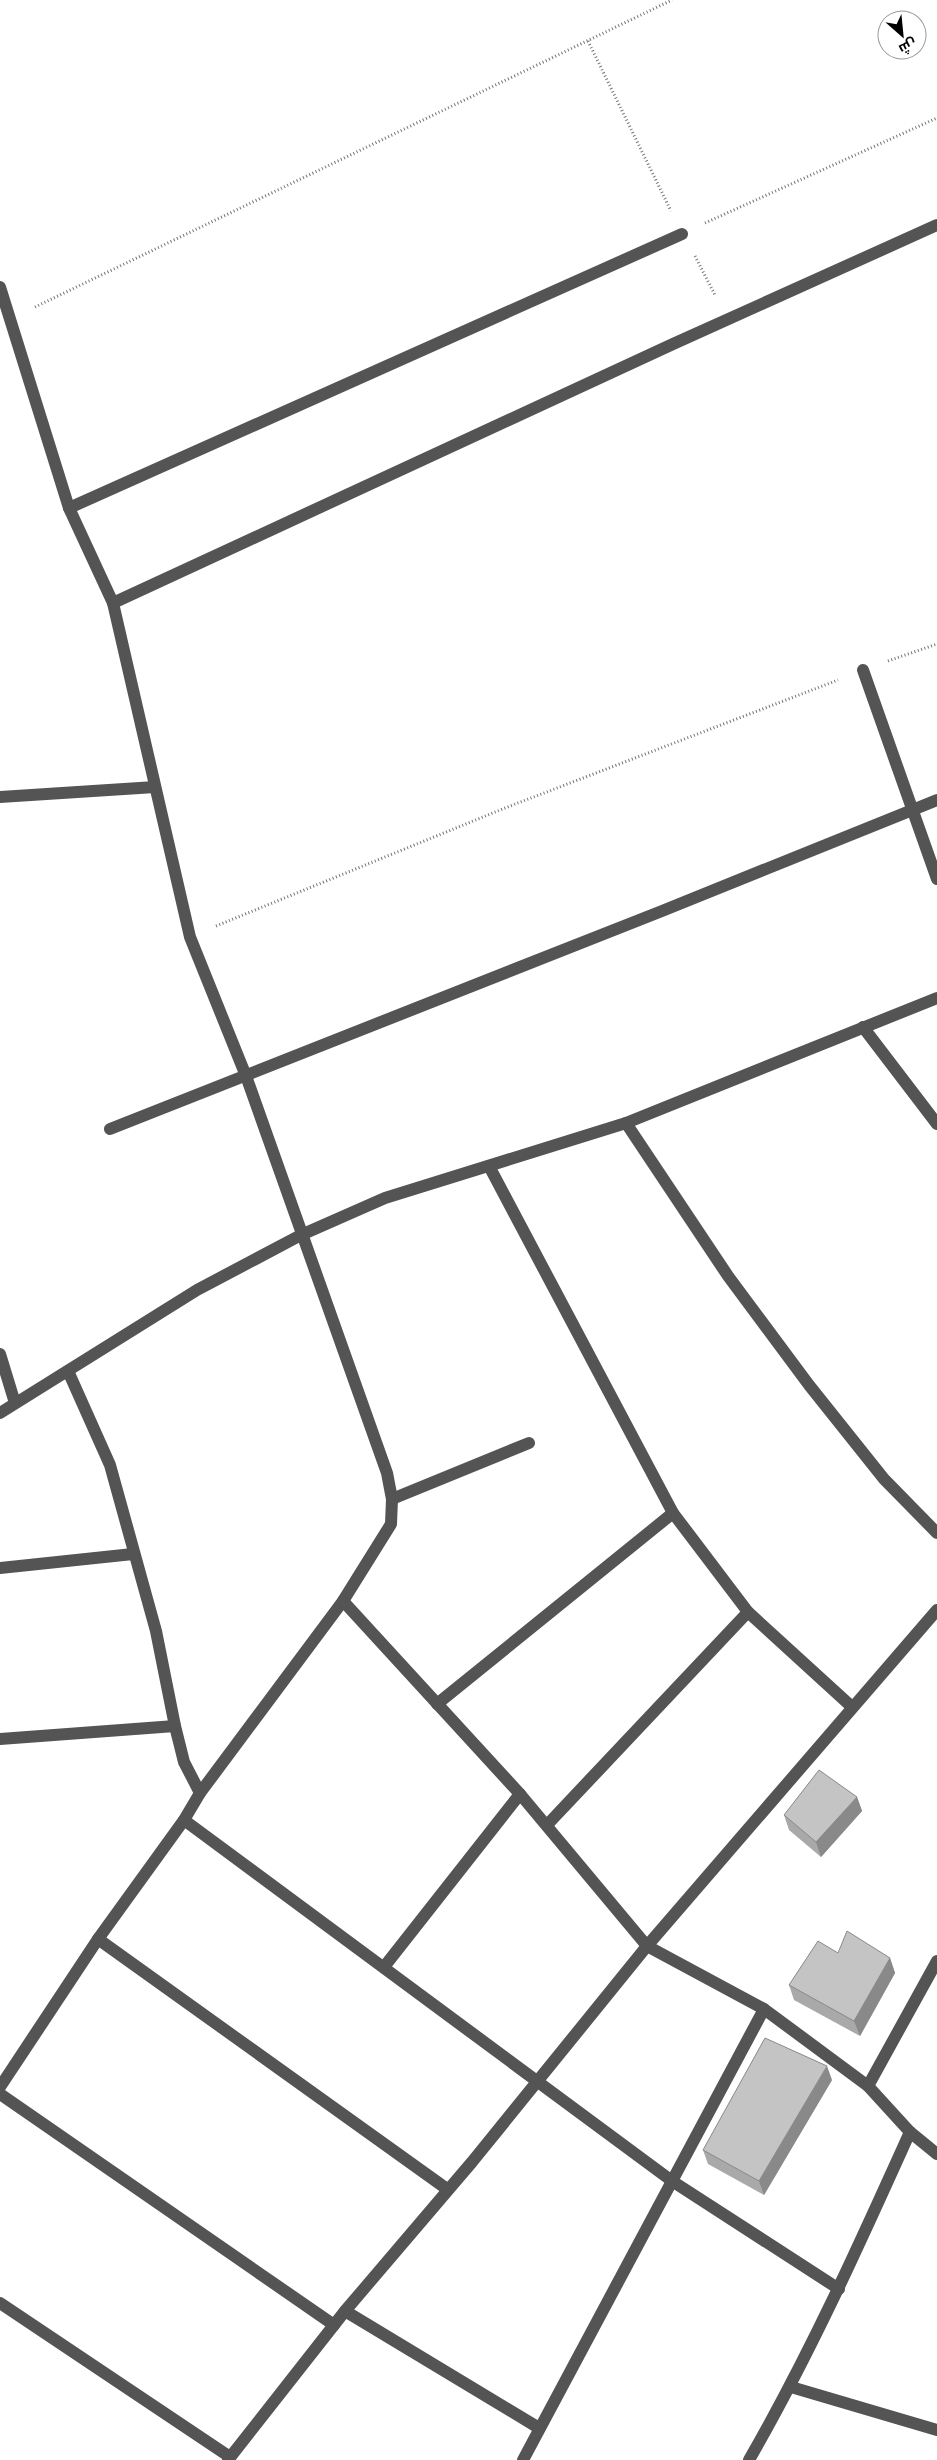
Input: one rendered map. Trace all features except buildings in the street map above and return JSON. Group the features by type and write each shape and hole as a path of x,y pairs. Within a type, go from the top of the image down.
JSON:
{"street":[{"path":"113,603 728,319 937,226"},
{"path":"69,508 682,234"},
{"path":"0,287 69,508 113,603 190,937 246,1076 386,1473 392,1499 391,1524 343,1601 200,1793 184,1820 98,1939 0,2087"},
{"path":"863,670 937,879"},
{"path":"0,797 155,787"},
{"path":"110,1129 937,800"},
{"path":"0,1413 197,1290 301,1235 384,1198 626,1123 937,998"},
{"path":"863,1027 937,1124"},
{"path":"626,1123 728,1276 809,1385 884,1479 937,1534"},
{"path":"488,1166 673,1513 748,1612 852,1707"},
{"path":"0,1354 15,1403"},
{"path":"68,1371 110,1465 128,1526 133,1554 156,1631 184,1762 200,1793"},
{"path":"392,1499 529,1443"},
{"path":"437,1704 673,1513"},
{"path":"0,1568 133,1554"},
{"path":"343,1601 520,1794 647,1946 764,2009 868,2086 910,2132 937,2154"},
{"path":"0,2303 229,2458 345,2311 446,2189 472,2162 647,1946 937,1610"},
{"path":"546,1826 748,1612"},
{"path":"0,1739 175,1726"},
{"path":"384,1967 520,1794"},
{"path":"184,1820 672,2182 840,2288"},
{"path":"98,1939 446,2189"},
{"path":"868,2086 937,1960"},
{"path":"524,2460 539,2428 764,2009"},
{"path":"0,2094 334,2325"},
{"path":"749,2460 791,2387 840,2288 910,2132"},
{"path":"345,2311 539,2428"},
{"path":"791,2387 937,2430"}],"path":[{"path":"10,320 672,0"},
{"path":"588,40 682,234 728,319"},
{"path":"682,234 937,118"},
{"path":"190,937 505,808 863,670 937,644"}]}
